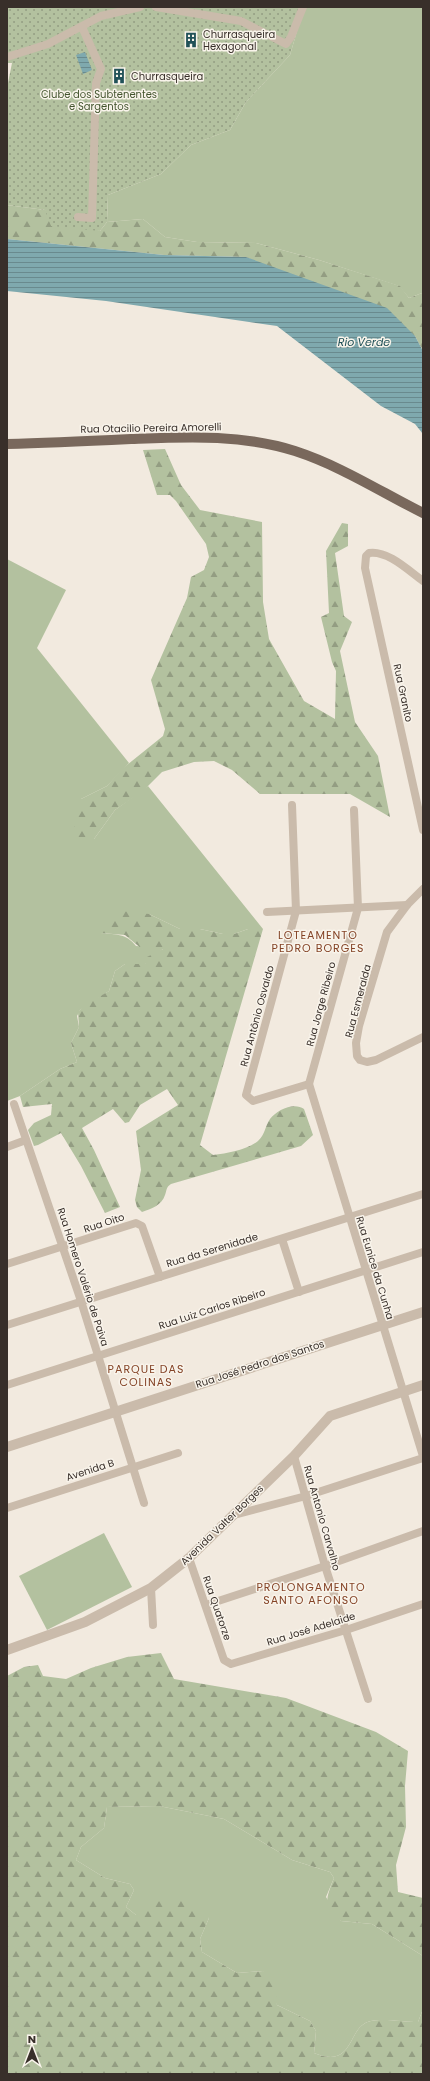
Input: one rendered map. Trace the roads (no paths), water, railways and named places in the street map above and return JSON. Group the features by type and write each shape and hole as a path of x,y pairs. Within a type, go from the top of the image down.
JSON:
{"main road":[{"name":"Rua Otacilio Pereira Amorelli","path":"7,444 171,438 218,438 261,442 296,451 340,469 423,513"}],"street":[{"path":"7,57 48,44 101,16 140,7"},
{"path":"156,7 241,21 286,44 291,37 303,7"},
{"path":"78,217 92,218 96,83 101,69 82,27"},
{"name":"Rua Granito","path":"423,581 397,562 379,553 369,553 365,561 423,830"},
{"name":"Rua Antônio Osvaldo","path":"292,805 296,910 246,1095 253,1101 309,1084"},
{"name":"Rua Jorge Ribeiro","path":"309,1084 358,908 354,810"},
{"name":"Rua Esmeralda","path":"423,889 407,905 387,932 359,1026 356,1043 357,1056 360,1060 367,1062 376,1060 423,1037"},
{"path":"267,912 407,905"},
{"name":"Rua Eunice da Cunha","path":"309,1084 348,1216 423,1457"},
{"name":"Rua Homero Valério de Paiva","path":"14,1104 63,1246 117,1411 144,1503"},
{"path":"7,1147 26,1140"},
{"name":"Rua da Serenidade","path":"7,1325 282,1239 348,1216 423,1194"},
{"name":"Rua Oito","path":"7,1264 140,1224 160,1277"},
{"path":"282,1239 299,1292"},
{"name":"Rua Luiz Carlos Ribeiro","path":"7,1385 423,1252"},
{"name":"Rua José Pedro dos Santos","path":"7,1447 423,1312"},
{"name":"Avenida Valter Borges","path":"7,1650 85,1622 151,1588 189,1558 294,1456 330,1416 423,1385"},
{"name":"Avenida B","path":"7,1508 178,1452"},
{"name":"Rua Antonio Carvalho","path":"294,1456 325,1566 368,1699"},
{"path":"233,1515 306,1496 423,1457"},
{"path":"206,1605 325,1566 423,1531"},
{"name":"Rua Quatorze","path":"189,1558 224,1660 227,1663"},
{"path":"151,1588 153,1625"},
{"name":"Rua José Adelaide","path":"227,1663 231,1664 346,1630 423,1604"}],"water":[{"path":"85,52 92,70 83,74 76,55"},
{"name":"Rio Verde","path":"7,239 164,255 246,257 387,308 415,336 423,351 423,434 415,424 381,406 277,326 106,301 7,291"}],"place":[{"name":"Churrasqueira Hexagonal","path":"191,40"},
{"name":"Churrasqueira","path":"119,76"}],"district":[{"name":"LOTEAMENTO PEDRO BORGES","path":"318,941"},
{"name":"PARQUE DAS COLINAS","path":"146,1375"},
{"name":"PROLONGAMENTO SANTO AFONSO","path":"311,1593"}],"park label":[{"name":"Clube dos Subtenentes e Sargentos","path":"99,100"}]}
